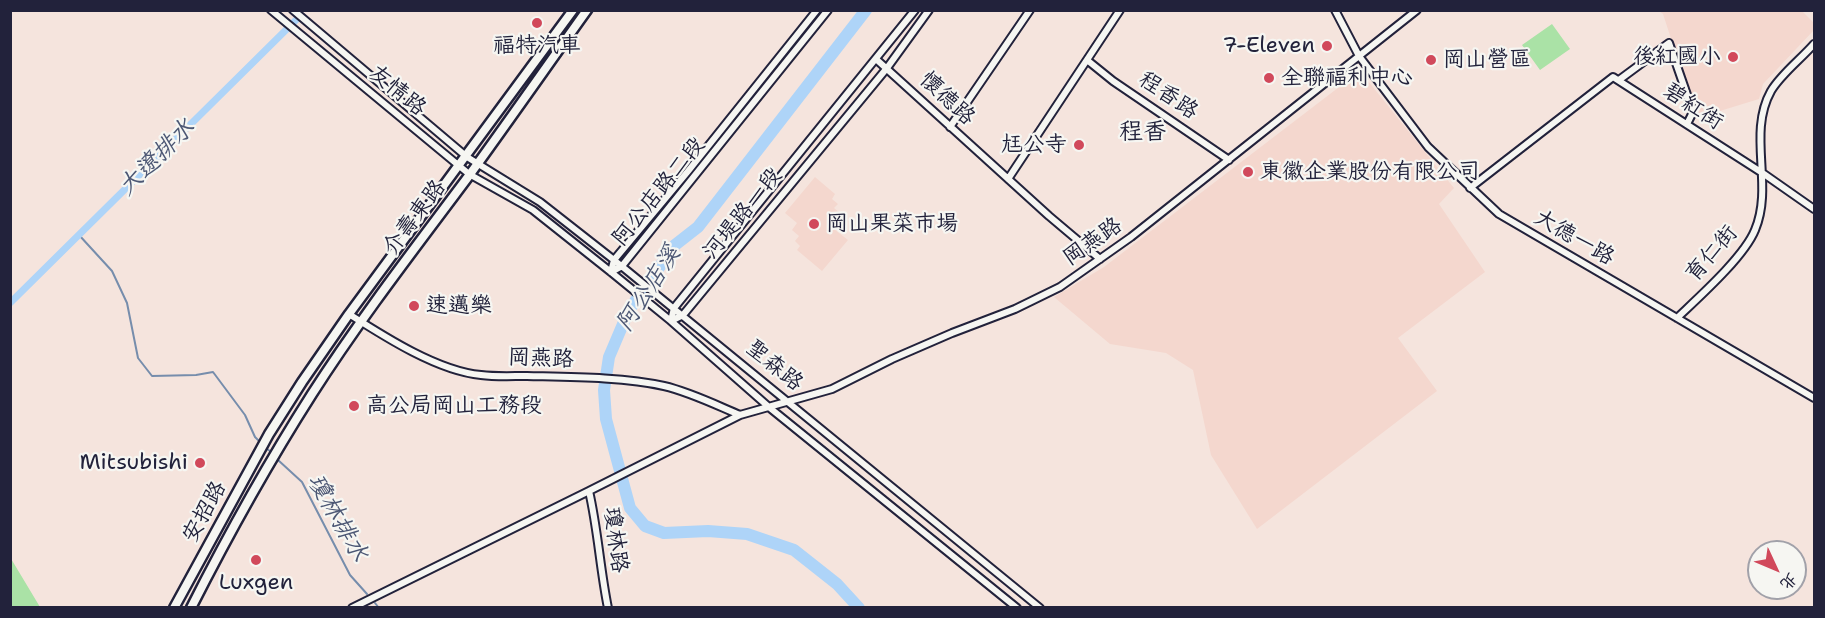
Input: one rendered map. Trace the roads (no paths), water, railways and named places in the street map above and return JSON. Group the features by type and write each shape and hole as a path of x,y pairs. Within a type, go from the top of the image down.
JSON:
{"main road":[{"name":"介壽東路","path":"269,434 349,314 467,157 573,10"},
{"name":"介壽東路","path":"277,450 360,321 470,174 587,10"},
{"path":"291,399 303,408"},
{"name":"安招路","path":"174,608 269,434"},
{"name":"安招路","path":"191,608 277,450"},
{"path":"254,461 267,468"}],"street":[{"name":"友情路","path":"271,10 470,174"},
{"name":"友情路","path":"293,10 477,164"},
{"name":"阿公店路二段","path":"611,272 615,260 817,10"},
{"name":"阿公店路二段","path":"611,272 622,266 828,10"},
{"name":"河堤路一段","path":"915,10 877,60 671,305 671,321 683,315 886,68 929,10"},
{"path":"950,127 1030,10"},
{"path":"1008,179 1120,10"},
{"name":"大德一路","path":"1335,10 1359,56 1428,147 1499,214 1815,398"},
{"name":"岡燕路","path":"637,466 740,415 832,389 892,359 1015,309 1060,287 1229,160 1417,10"},
{"path":"1470,188 1613,76 1618,80 1669,43 1693,112 1687,124"},
{"name":"育仁街","path":"1677,318 1743,250 1755,231 1762,210 1764,174 1761,126 1764,105 1774,86 1815,44"},
{"name":"懷德路","path":"877,60 1100,259"},
{"name":"程香路","path":"1087,60 1113,81 1229,160"},
{"name":"碧紅街","path":"1618,80 1764,174 1815,210"},
{"name":"聖森路","path":"477,164 540,202 615,260 1040,608"},
{"name":"聖森路","path":"470,174 533,210 671,321 770,408 1017,608"},
{"name":"岡燕路","path":"349,314 437,364 456,370 480,375 587,378 664,386 740,415"},
{"name":"瓊林路","path":"608,608 602,580 596,518 589,491 637,466"},
{"path":"352,608 589,491"}],"waterway":[{"name":"大遼排水","path":"10,303 297,19 300,10"},
{"name":"阿公店溪","path":"859,608 837,584 794,550 747,534 708,531 664,533 645,526 630,508 606,419 604,390 609,357 629,310 675,245 698,227 866,10"},
{"name":"瓊林排水","path":"79,235 112,271 127,303 138,358 152,376 196,375 213,372 245,415 259,441"},
{"name":"瓊林排水","path":"278,460 302,482 350,575 367,594"},
{"name":"瓊林排水","path":"375,603 379,608"}],"place":[{"name":"福特汽車","path":"537,23"},
{"name":"7-Eleven","path":"1327,46"},
{"name":"後紅國小","path":"1733,57"},
{"name":"岡山營區","path":"1431,60"},
{"name":"全聯福利中心","path":"1269,78"},
{"name":"尪公寺","path":"1079,145"},
{"name":"東徽企業股份有限公司","path":"1248,172"},
{"name":"岡山果菜市場","path":"814,224"},
{"name":"速邁樂","path":"414,306"},
{"name":"高公局岡山工務段","path":"354,406"},
{"name":"Mitsubishi","path":"200,463"},
{"name":"Luxgen","path":"256,560"}],"district":[{"name":"程香","path":"1143,133"}]}
